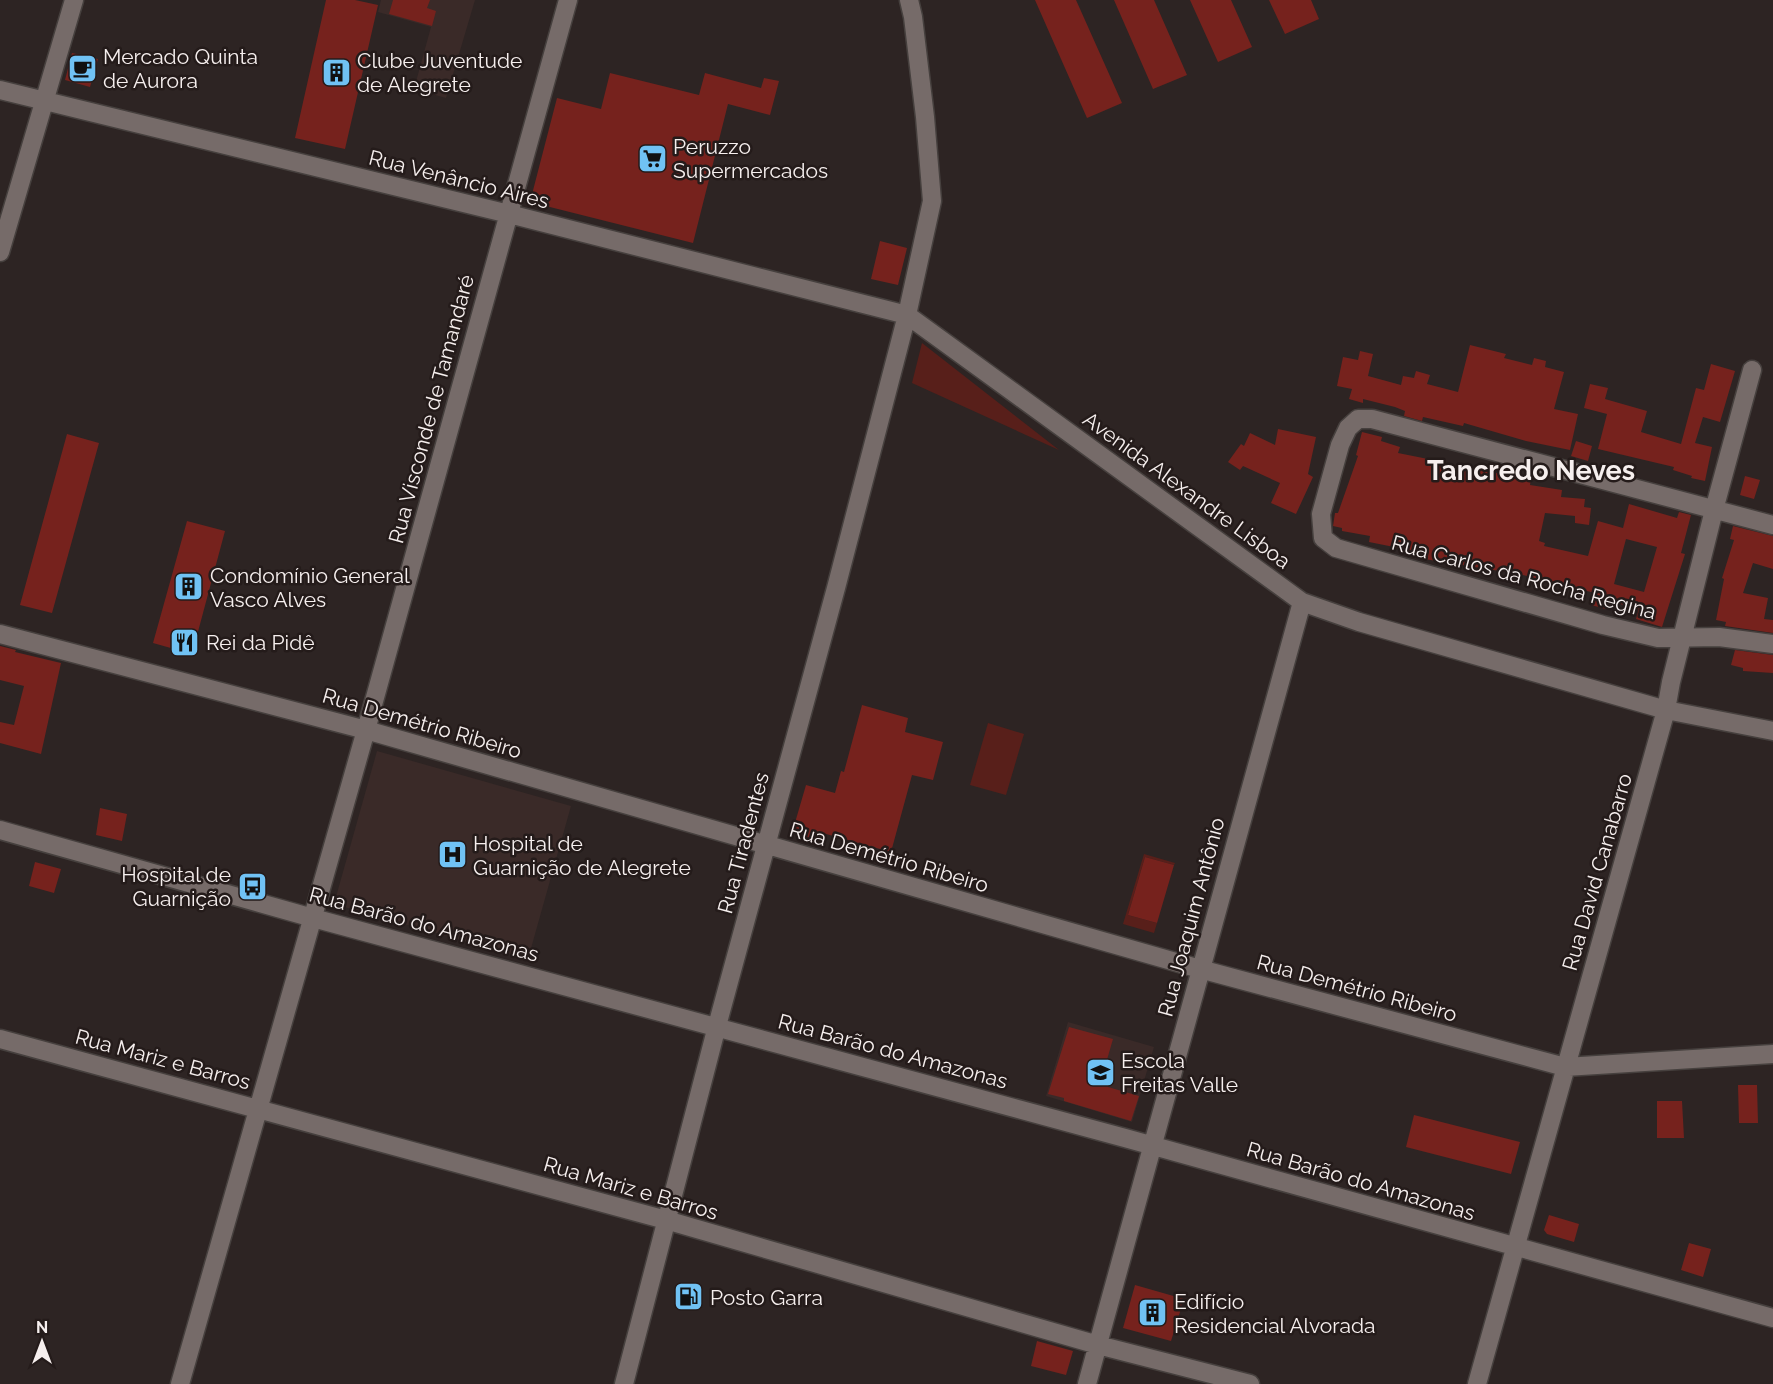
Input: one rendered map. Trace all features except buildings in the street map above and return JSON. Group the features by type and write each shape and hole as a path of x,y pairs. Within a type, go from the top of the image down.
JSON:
{"street":[{"path":"0,252 74,0"},
{"name":"Rua Visconde de Tamandaré","path":"180,1384 366,730 568,0"},
{"path":"907,315 932,201 925,117 909,0"},
{"name":"Rua Venâncio Aires","path":"0,90 509,214 907,315"},
{"name":"Avenida Alexandre Lisboa","path":"907,315 1302,602 1370,625 1666,710 1773,731"},
{"name":"Rua Tiradentes","path":"624,1384 907,315"},
{"name":"Rua David Canabarro","path":"1477,1384 1666,710 1714,510 1752,370"},
{"name":"Rua Carlos da Rocha Regina","path":"1714,510 1372,419 1358,419 1348,428 1340,444 1321,514 1323,538 1336,548 1603,625 1658,638 1719,637 1773,644"},
{"path":"1714,510 1773,525"},
{"name":"Rua Joaquim Antônio","path":"1087,1384 1302,602"},
{"name":"Rua Demétrio Ribeiro","path":"0,634 366,730 1200,969 1565,1067 1773,1054"},
{"name":"Rua Barão do Amazonas","path":"0,830 1773,1318"},
{"name":"Rua Mariz e Barros","path":"0,1039 666,1220 1098,1345 1250,1384"}],"shaded area":[{"path":"381,0 475,0 446,98 414,89 431,27 378,12"},
{"path":"922,343 1059,450 912,383"},
{"path":"988,723 1024,734 1006,795 970,785"},
{"name":"Hospital de Guarnição de Alegrete","path":"377,751 571,806 528,959 334,904"},
{"path":"1144,854 1175,863 1174,865 1145,857 1128,915 1157,923 1154,933 1123,924"},
{"name":"Escola Freitas Valle","path":"1068,1022 1154,1047 1132,1122 1046,1096"}],"place":[{"name":"Mercado Quinta de Aurora","path":"82,68"},
{"name":"Clube Juventude de Alegrete","path":"336,72"},
{"name":"Peruzzo Supermercados","path":"652,158"},
{"name":"Condomínio General Vasco Alves","path":"189,587"},
{"name":"Rei da Pidê","path":"185,642"},
{"name":"Hospital de Guarnição de Alegrete","path":"452,855"},
{"name":"Hospital de Guarnição","path":"252,886"},
{"name":"Escola Freitas Valle","path":"1100,1072"},
{"name":"Posto Garra","path":"689,1297"},
{"name":"Edifício Residencial Alvorada","path":"1153,1313"}],"district":[{"name":"Tancredo Neves","path":"1531,470"}]}
